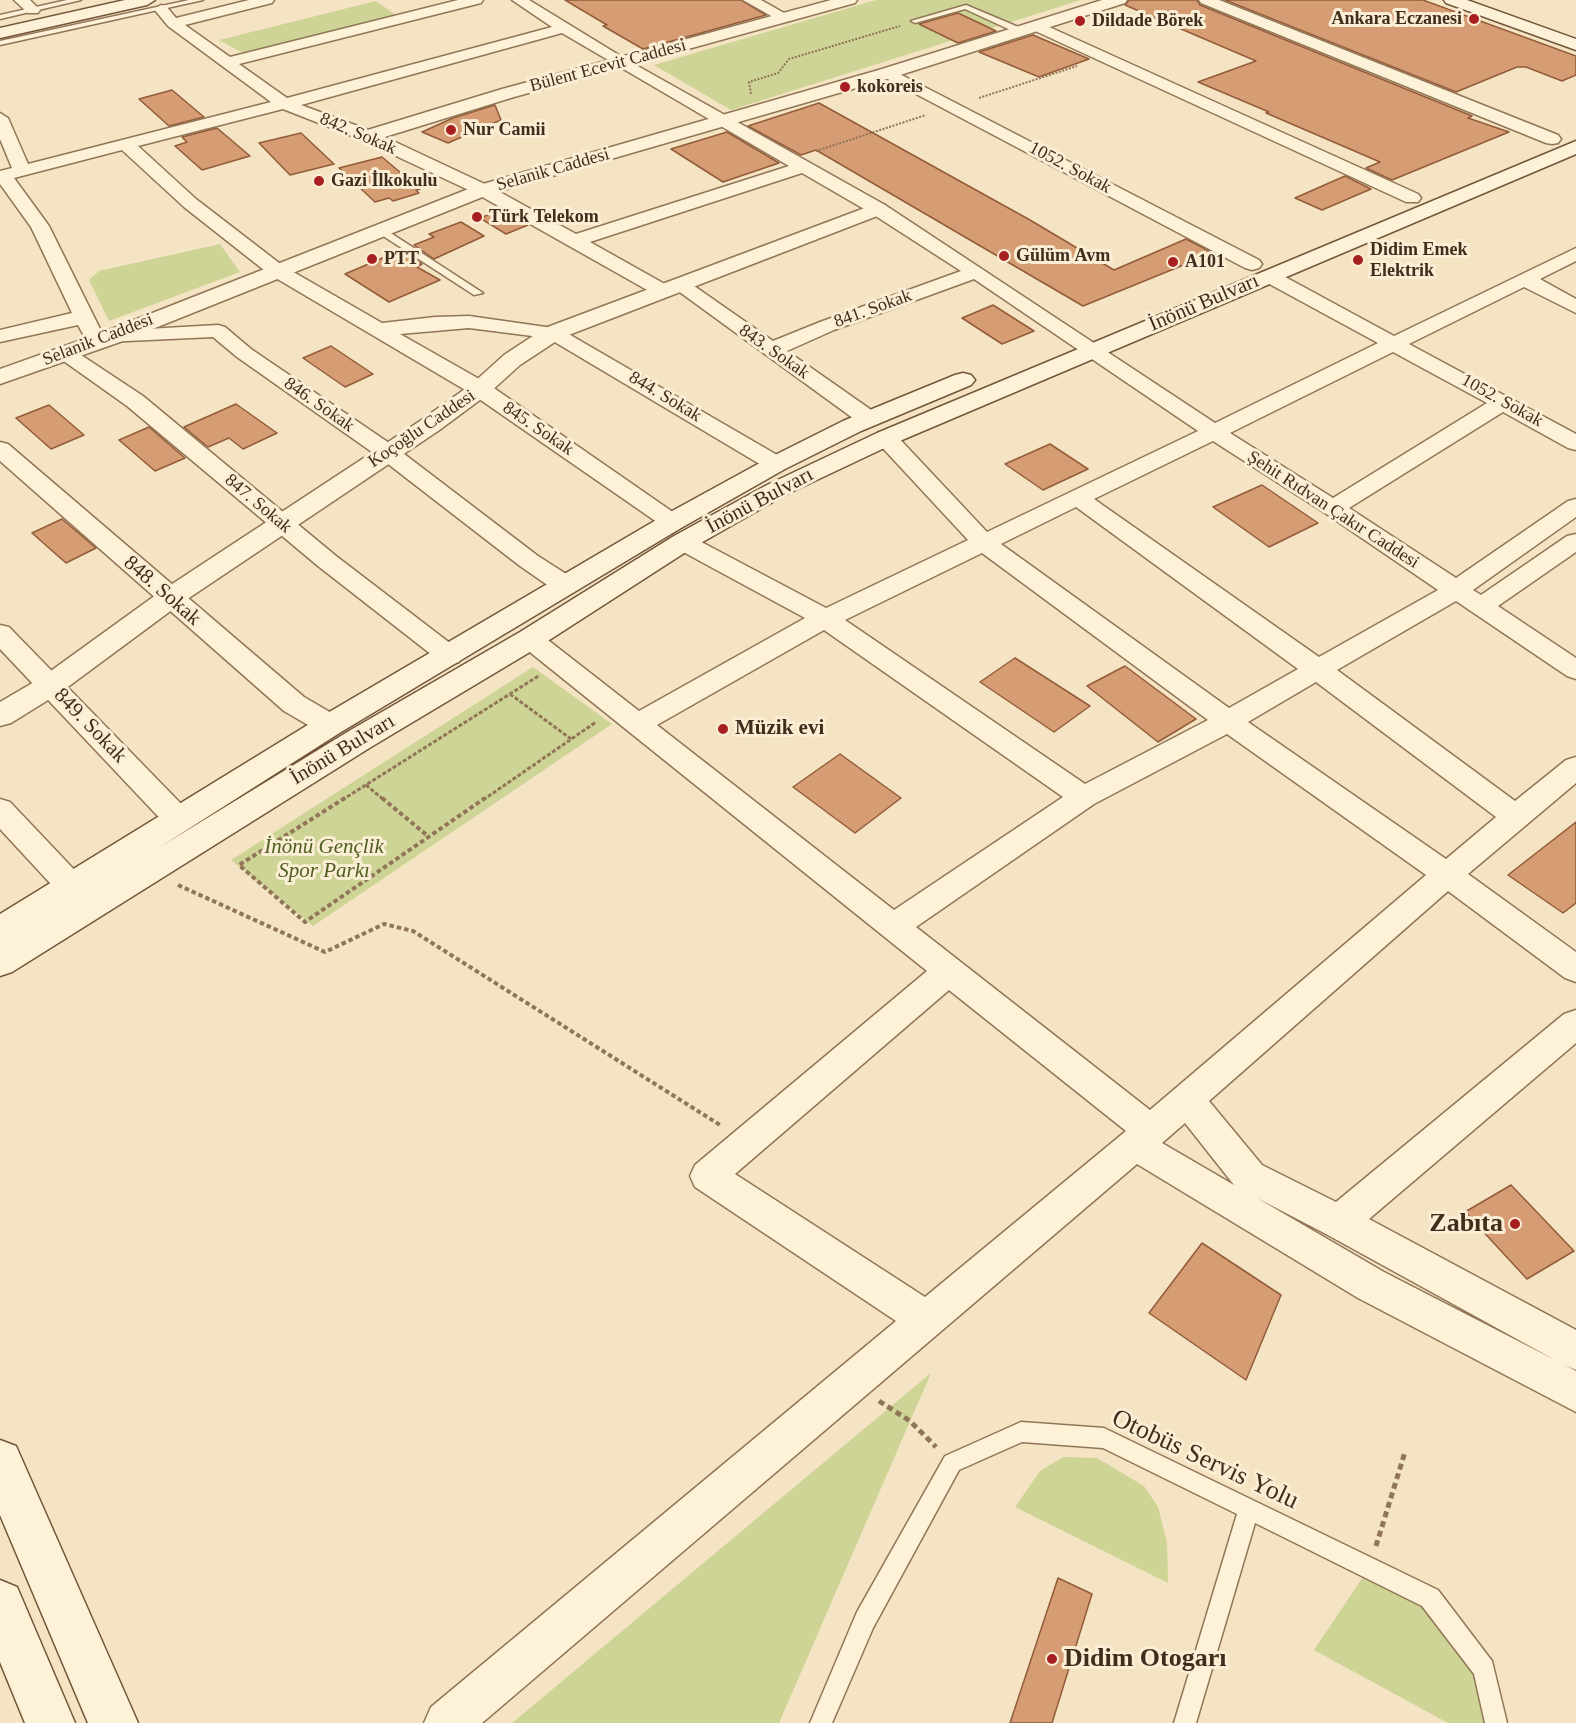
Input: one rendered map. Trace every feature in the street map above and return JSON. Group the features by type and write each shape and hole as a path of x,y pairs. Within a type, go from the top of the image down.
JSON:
{"main road":[{"name":"Bülent Ecevit Caddesi","path":"368,136 508,93 849,0"},
{"name":"Selanik Caddesi","path":"0,377 104,339 483,190 888,73 1119,0"},
{"path":"1452,0 1576,45"},
{"path":"1469,0 1576,39"},
{"path":"0,33 122,3"},
{"path":"0,26 122,3 158,3"},
{"name":"İnönü Bulvarı","path":"0,962 360,739 530,639 776,464 1091,350 1412,198 1570,143"},
{"name":"İnönü Bulvarı","path":"0,931 330,725 450,656 565,585 678,532 776,490 877,428 1069,335 1260,270 1570,143"},
{"name":"Koçoğlu Caddesi","path":"0,716 51,686 170,598 429,426 480,389 512,360 553,333 878,209"},
{"path":"0,1462 113,1723"},
{"path":"0,1604 50,1723"}],"street":[{"path":"173,23 267,0"},
{"path":"228,62 476,0"},
{"name":"Şehit Rıdvan Çakır Caddesi","path":"519,0 621,63 878,209 1576,670"},
{"path":"750,0 786,18"},
{"path":"1206,0 1570,143"},
{"name":"842. Sokak","path":"158,3 173,23 284,104 368,136 483,190 575,241 672,288"},
{"path":"8,174 284,104 564,28"},
{"path":"1028,28 1104,57 1412,198"},
{"name":"1052. Sokak","path":"888,73 1397,343 1576,442"},
{"path":"0,118 8,174 40,226 84,317 104,339"},
{"name":"845. Sokak","path":"127,145 190,203 276,270 480,389 678,532 826,619 1084,797"},
{"path":"575,241 796,163"},
{"path":"627,716 1576,254"},
{"name":"841. Sokak","path":"771,350 827,326 976,272"},
{"path":"1524,279 1576,307"},
{"name":"843. Sokak","path":"672,288 771,350 877,428 984,543 1228,722 1447,875 1576,969"},
{"path":"0,336 84,317"},
{"path":"379,330 435,323 469,322 553,333"},
{"name":"846. Sokak","path":"104,339 218,331 244,352 387,452 529,561 565,585"},
{"name":"844. Sokak","path":"553,333 776,464"},
{"name":"847. Sokak","path":"65,352 135,401 280,523 450,656"},
{"path":"1333,508 1504,402"},
{"name":"848. Sokak","path":"0,449 294,704 330,725"},
{"path":"1078,498 1318,670 1516,817"},
{"path":"893,927 1084,797 1228,722 1455,591 1576,506"},
{"path":"1480,607 1576,541"},
{"name":"849. Sokak","path":"0,633 179,820"},
{"path":"530,639 949,971 1142,1138 1371,1285 1576,1392"},
{"path":"447,1723 1187,1100 1447,875 1576,767"},
{"path":"0,810 72,886"},
{"path":"926,1319 708,1176 949,971"},
{"path":"1339,1222 1576,1024"},
{"path":"1187,1100 1250,1176 1576,1351"}],"lane":[{"path":"0,17 27,5 77,0"},
{"path":"0,43 158,3 199,0"},
{"path":"915,21 966,7 1028,28"},
{"path":"380,230 478,293"},
{"name":"Otobüs Servis Yolu","path":"952,1463 1021,1432 1104,1438 1430,1598 1484,1669 1496,1723"},
{"path":"821,1723 865,1620 952,1463"},
{"path":"1185,1723 1250,1510"}],"path":[{"path":"767,107 751,98 749,82 778,73 789,59 915,21"},
{"path":"1034,81 1104,57"},
{"path":"796,163 883,129"},
{"path":"560,663 238,865 304,922 571,739 627,716"},
{"path":"510,694 571,739"},
{"path":"366,785 429,837"},
{"path":"147,871 325,952 384,924 413,931 748,1143"},
{"path":"852,1382 910,1422 952,1463"},
{"path":"1369,1568 1405,1452"}],"green space":[{"path":"876,0 1081,0 731,110 654,65"},
{"path":"376,1 396,15 243,53 219,40"},
{"path":"220,244 240,272 109,321 89,280 99,271"},
{"name":"İnönü Gençlik Spor Parkı","path":"533,667 612,724 313,926 231,860"},
{"path":"931,1373 779,1723 512,1723 889,1408"},
{"path":"1063,1457 1097,1458 1144,1486 1158,1507 1167,1542 1168,1583 1015,1507 1040,1471"},
{"path":"1369,1568 1430,1598 1484,1669 1496,1723 1448,1723 1314,1650"}],"building":[{"path":"565,0 741,0 766,15 643,49 603,26 607,25"},
{"path":"1129,0 1197,0 1200,5 1472,116 1468,118 1509,132 1392,180 1366,168 1380,162 1198,82 1256,61 1125,5"},
{"path":"1225,0 1423,0 1576,56 1576,75 1562,81 1526,67 1517,67 1456,92"},
{"path":"958,13 996,31 958,43 919,24"},
{"path":"1033,35 1089,59 1039,77 979,52"},
{"path":"172,90 204,117 169,126 139,99"},
{"path":"819,103 1030,220 1114,270 1186,239 1213,253 1083,306 816,150 801,155 748,126"},
{"path":"495,105 501,120 448,143 422,132 453,118"},
{"path":"217,128 250,156 202,170 175,146 187,142 182,137"},
{"path":"727,132 779,163 723,182 671,149"},
{"path":"301,133 334,164 290,175 259,143"},
{"path":"382,157 420,189 416,190 419,193 393,201 389,198 375,202 339,168"},
{"path":"1345,176 1371,189 1322,210 1295,198"},
{"path":"501,210 528,225 506,234 480,218"},
{"path":"461,222 484,236 434,259 414,245 434,237 429,234"},
{"path":"401,250 422,264 417,267 440,280 389,302 345,274"},
{"path":"993,305 1034,331 1002,344 962,318"},
{"path":"331,346 373,374 345,387 303,358"},
{"path":"236,404 277,433 243,449 229,438 208,447 184,427"},
{"path":"49,405 84,435 51,449 16,418"},
{"path":"149,427 185,458 155,471 119,440"},
{"path":"1050,444 1088,469 1043,490 1005,464"},
{"path":"1262,485 1318,523 1269,547 1213,507"},
{"path":"62,519 96,548 66,563 32,533"},
{"path":"1015,658 1090,706 1054,732 980,682"},
{"path":"1125,666 1196,719 1158,742 1087,686"},
{"path":"840,754 901,798 855,833 793,787"},
{"path":"1576,822 1576,903 1563,913 1508,875"},
{"path":"1511,1185 1574,1251 1527,1279 1465,1212"},
{"path":"1202,1243 1281,1295 1246,1380 1149,1313"},
{"name":"Didim Otogarı","path":"1058,1578 1092,1594 1052,1723 1010,1723"}],"place":[{"name":"Ankara Eczanesi","path":"1474,19"},
{"name":"Dildade Börek","path":"1080,21"},
{"name":"kokoreis","path":"845,87"},
{"name":"Nur Camii","path":"451,130"},
{"name":"Gazi İlkokulu","path":"319,181"},
{"name":"Türk Telekom","path":"477,217"},
{"name":"Gülüm Avm","path":"1004,256"},
{"name":"PTT","path":"372,259"},
{"name":"Didim Emek Elektrik","path":"1358,260"},
{"name":"A101","path":"1173,262"},
{"name":"Müzik evi","path":"723,729"},
{"name":"Zabıta","path":"1515,1224"},
{"name":"Didim Otogarı","path":"1052,1659"}]}
